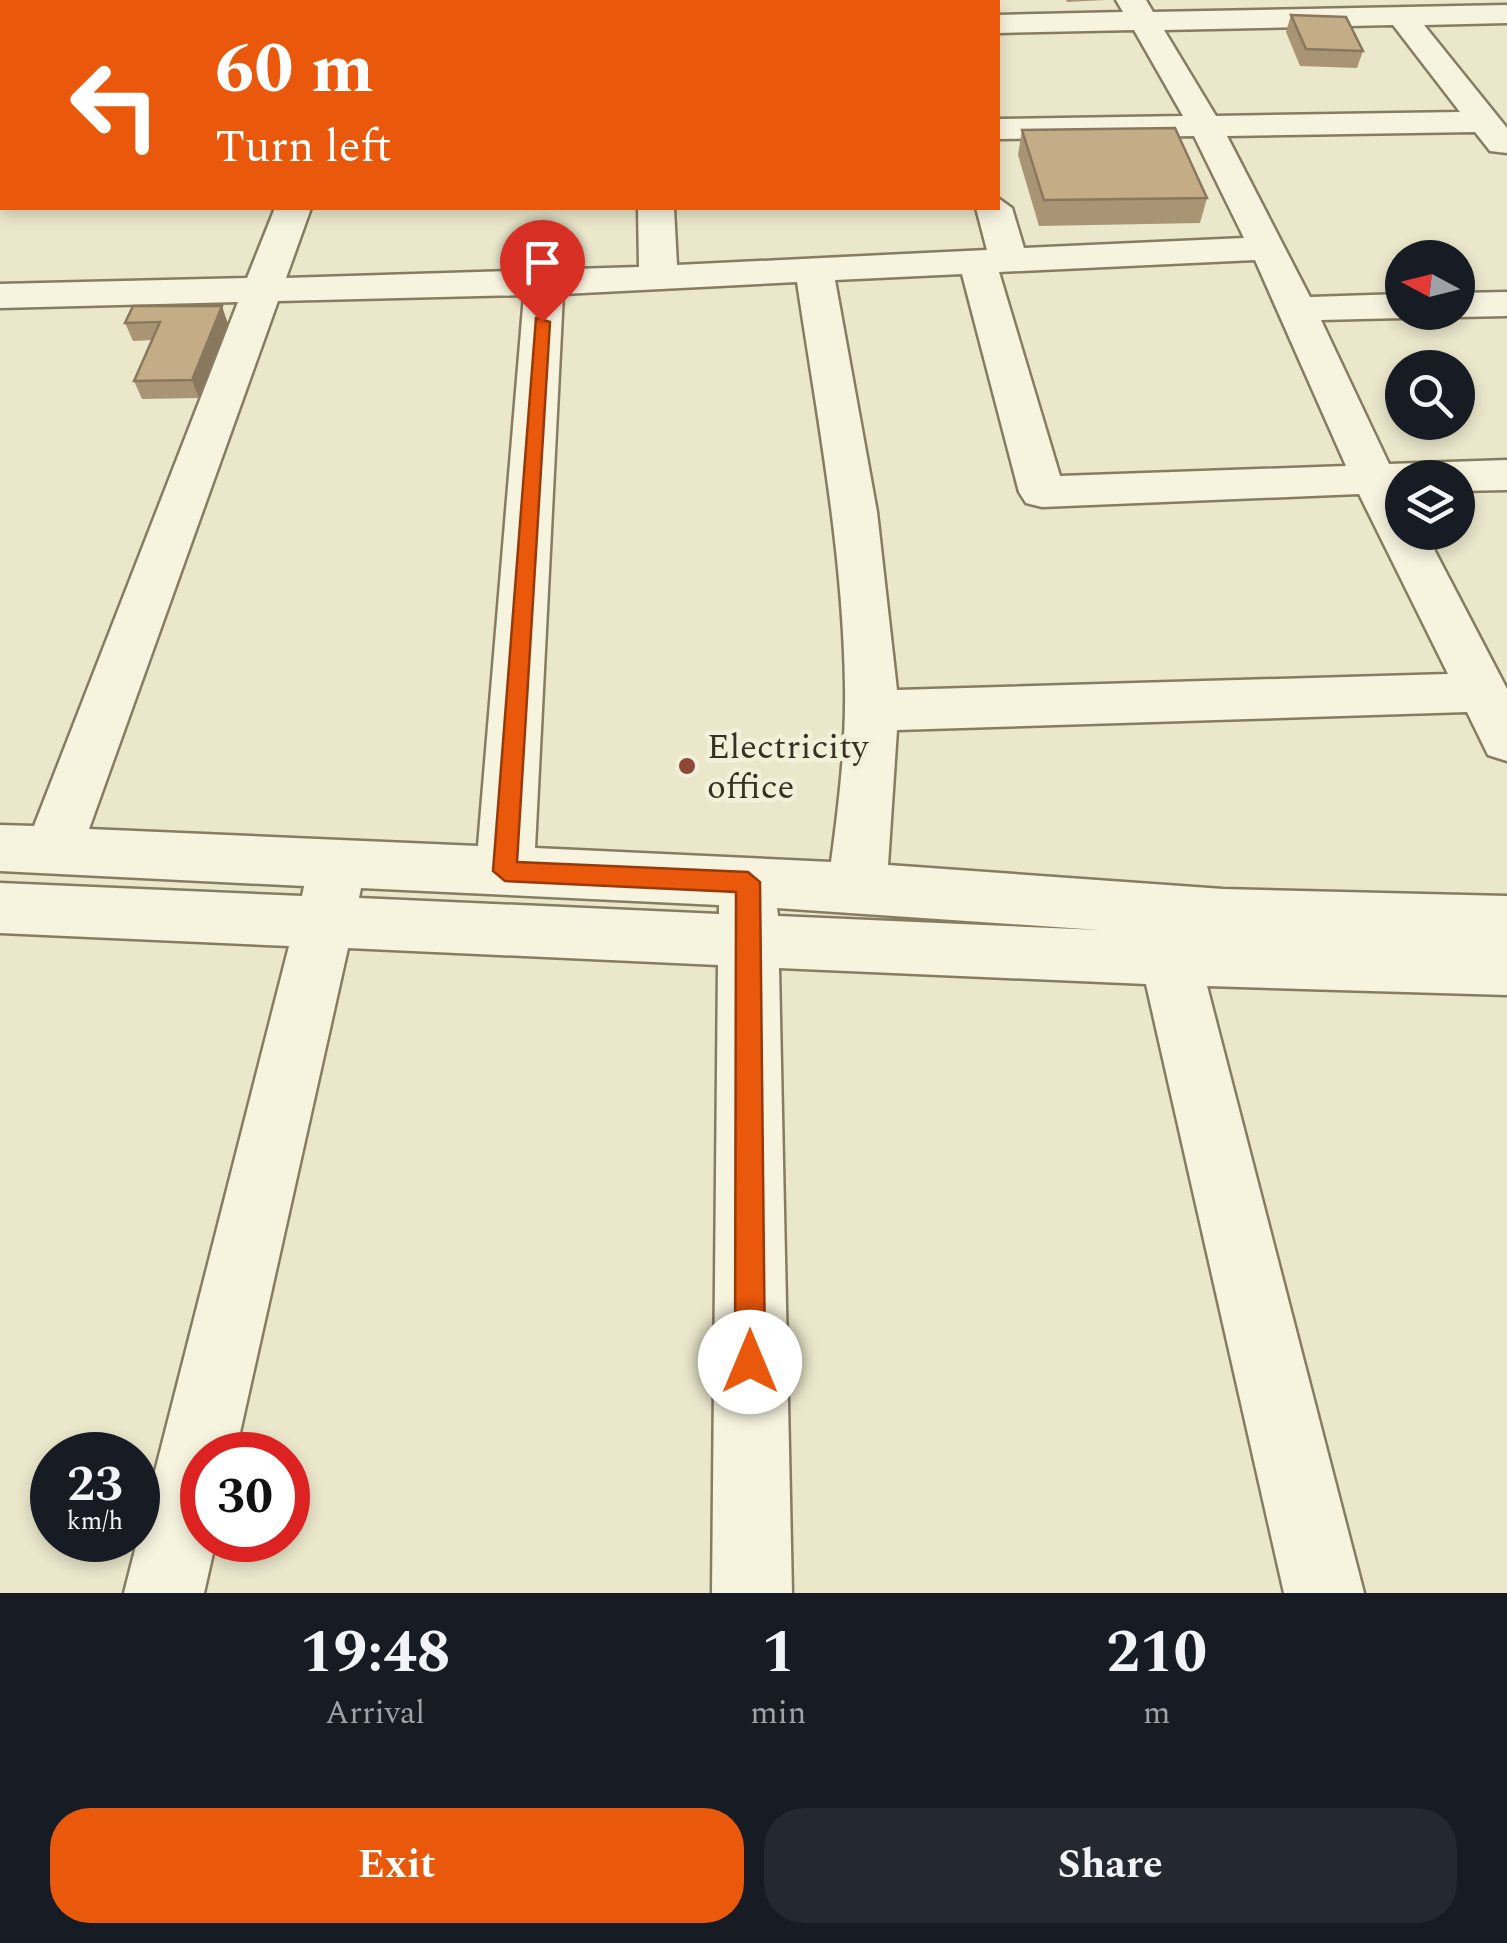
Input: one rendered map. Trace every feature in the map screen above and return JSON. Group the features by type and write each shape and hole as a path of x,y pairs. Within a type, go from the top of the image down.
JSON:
{"street":[{"path":"1000,24 1138,11 1360,9 1402,17 1507,14"},
{"path":"1138,11 1204,124 1296,309 1385,473"},
{"path":"1402,17 1488,109 1507,150"},
{"path":"1000,129 1204,124 1488,109"},
{"path":"292,210 26,849 331,893 748,910 858,888 1223,914 1507,921"},
{"path":"656,210 658,276"},
{"path":"994,210 992,260 1042,492 1385,479"},
{"path":"0,296 544,282 1268,248"},
{"path":"814,268 854,509 870,660 870,771 858,888"},
{"path":"505,871 544,282"},
{"path":"1475,305 1507,304"},
{"path":"1296,309 1385,306"},
{"path":"1475,476 1507,475"},
{"path":"1420,550 1507,740"},
{"path":"870,711 1483,692"},
{"path":"0,908 331,893 505,871 748,910 1170,959 1507,968"},
{"path":"164,1593 331,893"},
{"path":"748,910 752,1593"},
{"path":"1170,959 1324,1593"}],"building":[{"path":"1291,15 1346,17 1363,51 1306,49"},
{"path":"1175,128 1207,198 1044,200 1022,130"},
{"path":"133,306 222,306 192,380 134,381 160,322 125,323"}],"place":[{"name":"Electricity office","path":"687,766"}],"route":[{"path":"542,322 505,871 748,882 750,1362"}]}
